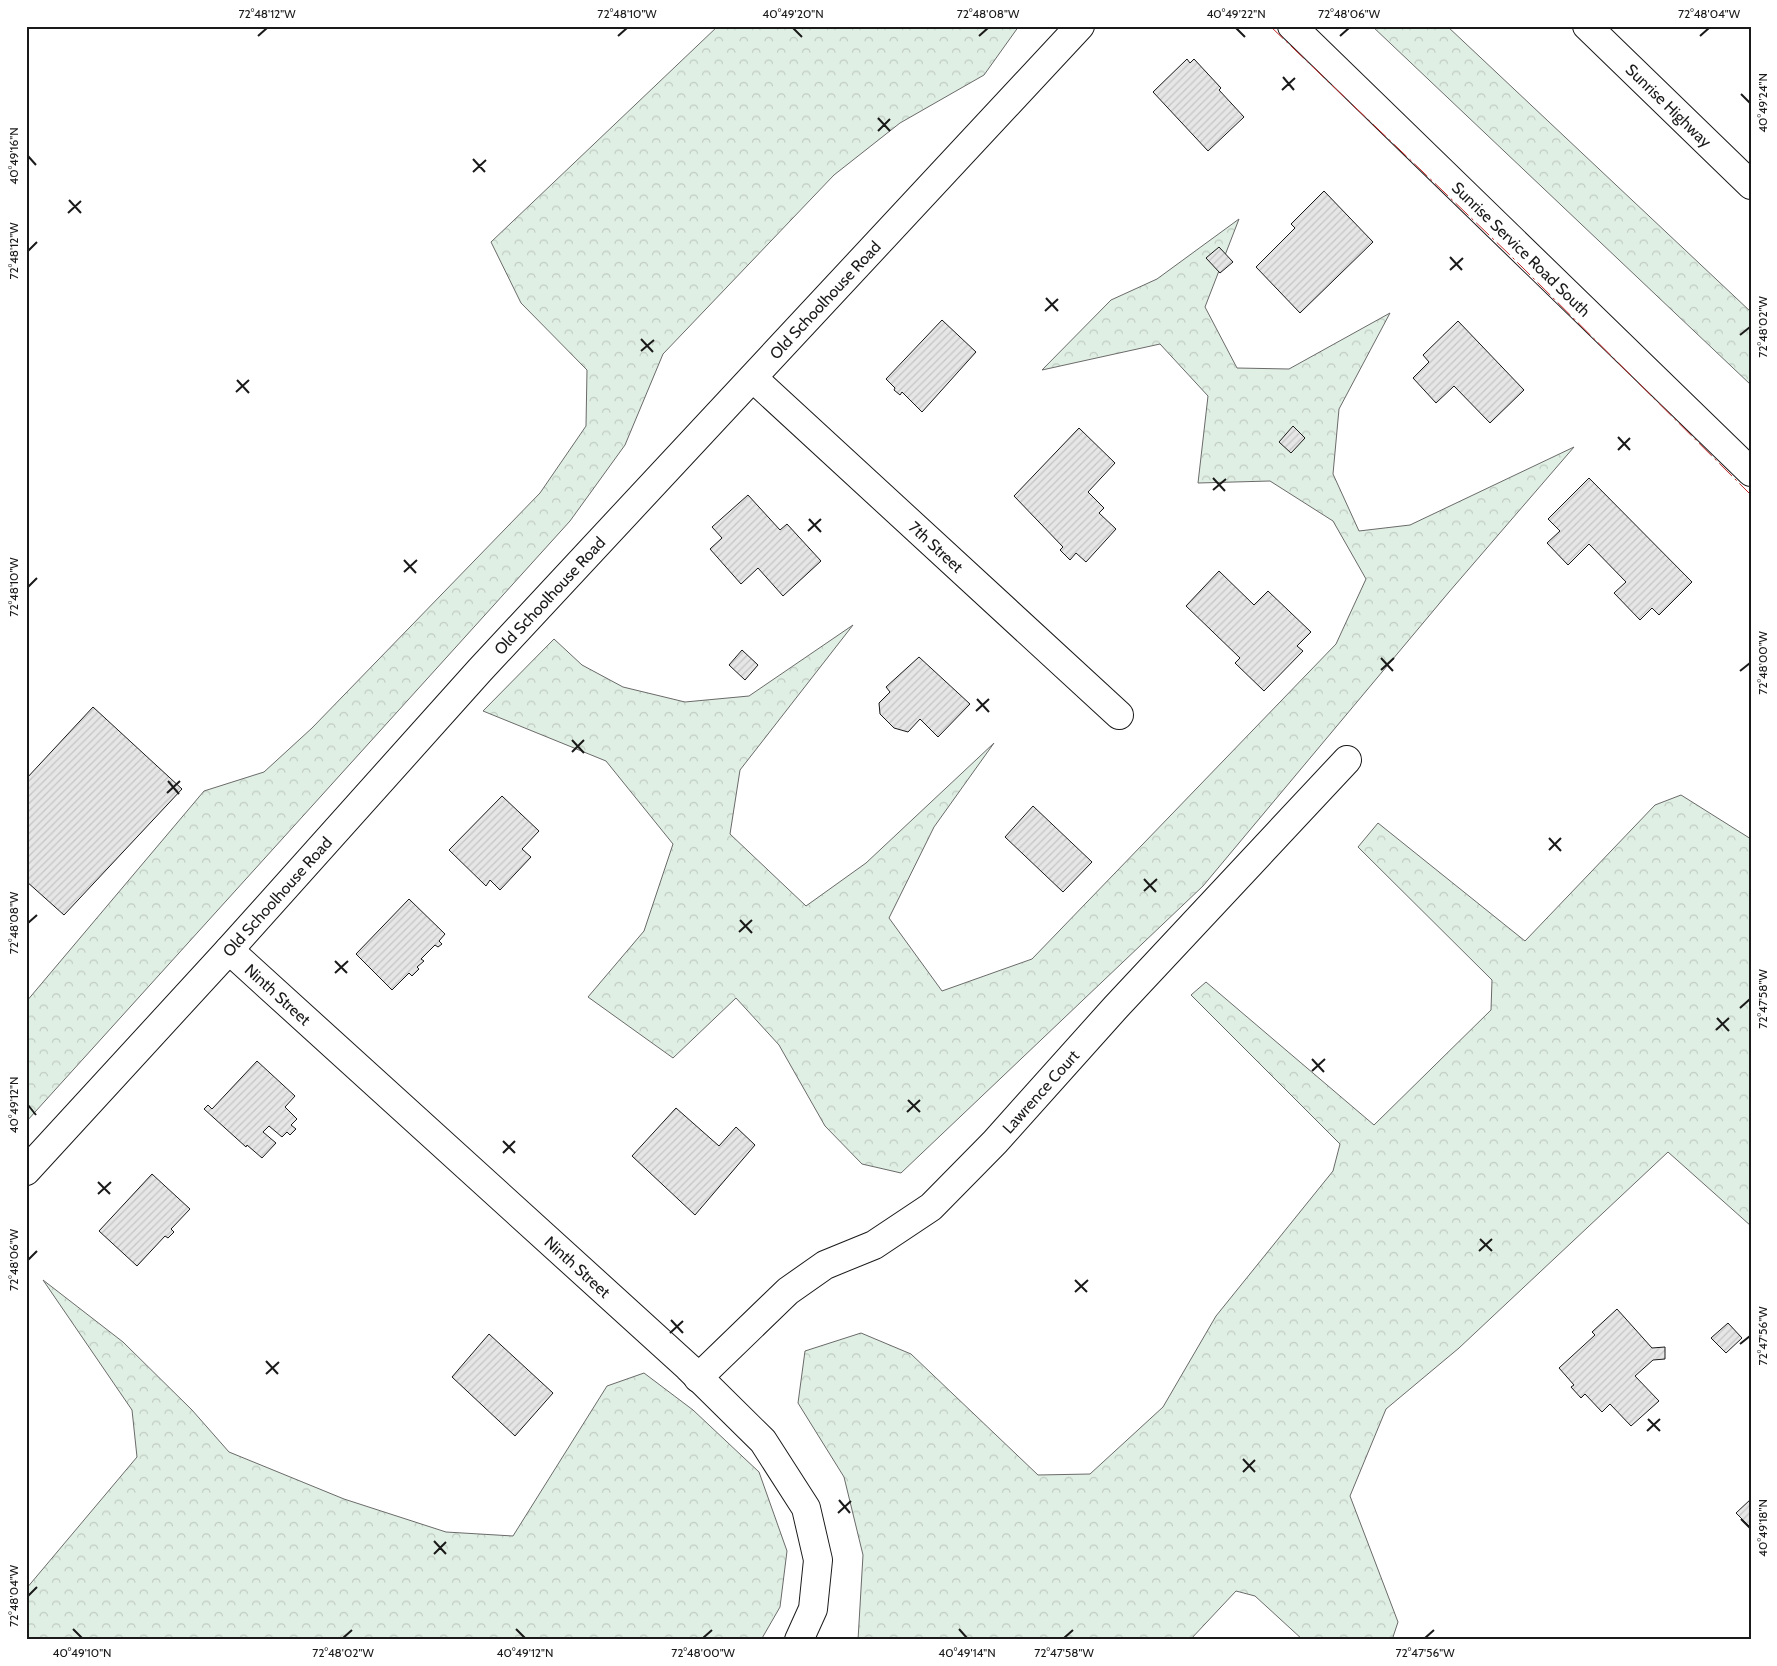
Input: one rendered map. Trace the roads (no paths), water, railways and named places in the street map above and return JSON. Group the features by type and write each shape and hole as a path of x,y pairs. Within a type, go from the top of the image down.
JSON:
{"main road":[{"name":"Old Schoolhouse Road","path":"26,1171 229,950 487,662 1080,26"},
{"name":"Sunrise Service Road South","path":"1292,26 1751,472"},
{"name":"Sunrise Highway","path":"1587,26 1751,185"},
{"name":"7th Street","path":"753,378 1119,715"},
{"name":"Lawrence Court","path":"698,1378 788,1291 826,1266 874,1245 932,1206 995,1142 1116,1007 1347,760"},
{"name":"Ninth Street","path":"229,950 698,1378 763,1441 806,1508 818,1560 814,1609 799,1640"}]}
